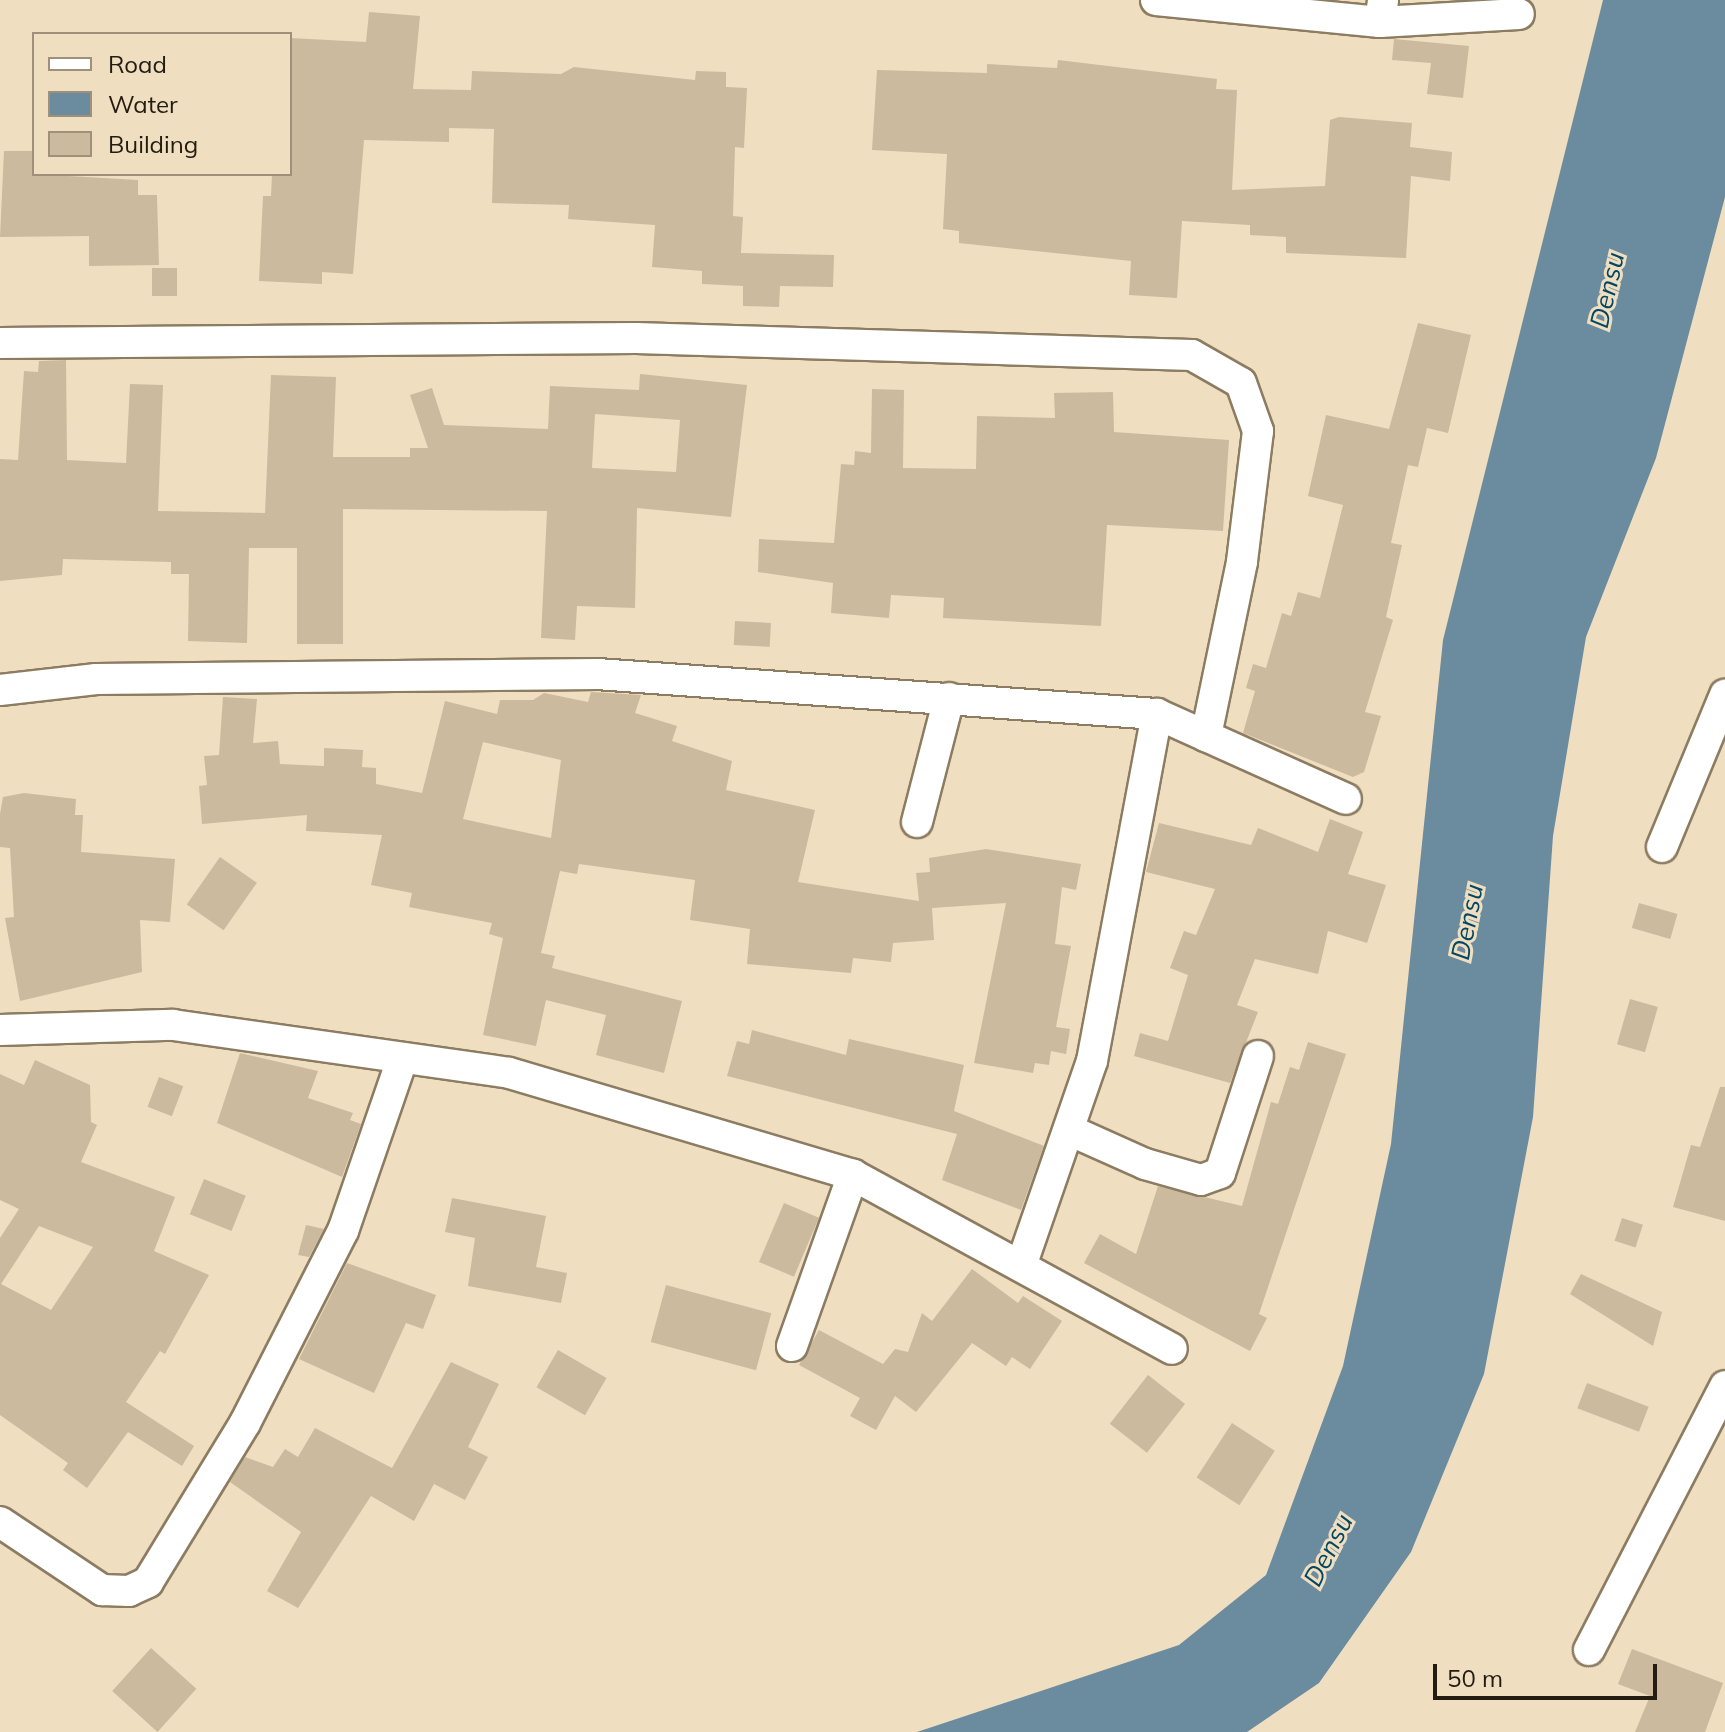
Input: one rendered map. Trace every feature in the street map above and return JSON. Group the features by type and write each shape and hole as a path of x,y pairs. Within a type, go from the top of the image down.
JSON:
{"street":[{"path":"1156,0 1519,14"},
{"path":"0,343 636,338 1192,355 1241,383 1258,431 1242,562 1206,736"},
{"path":"0,690 96,679 597,674 1157,714 1346,799"},
{"path":"1662,847 1725,695"},
{"path":"917,822 949,698"},
{"path":"1021,1266 1092,1061 1157,714"},
{"path":"0,1030 173,1025 509,1073 853,1175 1172,1349"},
{"path":"1069,1130 1145,1164 1201,1180 1220,1173 1258,1056"},
{"path":"0,1522 102,1590 129,1591 148,1582 245,1423 343,1231 402,1060"},
{"path":"792,1346 853,1175"},
{"path":"1589,1650 1725,1386"}],"water":[{"name":"Densu","path":"1603,0 1725,0 1725,197 1656,458 1586,637 1553,836 1533,1117 1484,1374 1411,1552 1319,1683 1247,1732 917,1732 1179,1645 1266,1575 1343,1366 1391,1144 1443,640"}],"building":[{"path":"369,12 420,16 413,89 471,90 472,71 561,74 574,67 695,80 696,71 726,72 726,87 747,88 744,148 735,147 733,216 743,217 741,253 834,255 833,287 780,286 779,307 743,306 743,286 702,284 702,271 652,267 655,225 568,219 569,205 492,203 494,129 449,128 449,142 364,140 353,274 322,272 322,284 259,281 263,196 271,196 272,176 292,176 292,38 366,42"},
{"path":"1394,39 1469,46 1463,98 1427,94 1431,63 1392,60"},
{"path":"1058,60 1217,79 1216,89 1237,90 1232,190 1325,186 1330,120 1339,117 1412,123 1410,147 1452,152 1450,181 1411,176 1406,258 1286,253 1286,237 1250,235 1250,225 1182,221 1177,298 1129,295 1131,261 959,243 959,231 943,229 947,154 872,150 877,70 987,73 987,64 1057,68"},
{"path":"4,151 32,151 32,176 138,180 138,195 157,195 159,265 89,266 89,236 0,237"},
{"path":"152,268 177,268 177,296 152,296"},
{"path":"1418,323 1471,335 1448,433 1427,428 1418,467 1408,465 1391,543 1402,545 1386,617 1393,620 1365,712 1381,716 1364,772 1353,777 1243,733 1255,691 1246,688 1253,664 1266,668 1282,613 1291,616 1298,592 1320,598 1343,505 1308,496 1326,415 1389,429"},
{"path":"66,360 67,460 126,463 130,384 163,385 158,511 265,513 271,375 336,377 333,457 410,457 410,448 428,448 410,395 432,388 444,425 548,429 550,386 639,390 640,374 747,385 731,517 637,508 635,608 577,606 575,640 541,638 547,511 343,509 343,644 297,644 297,548 249,548 247,643 188,641 189,574 171,574 171,562 63,559 62,575 0,581 0,459 18,460 24,371 38,372 39,361","holes":["595,414 680,420 676,472 592,468"]},
{"path":"872,389 904,390 903,468 976,469 977,416 1055,418 1054,393 1113,392 1114,432 1229,440 1223,531 1107,525 1101,626 943,618 944,598 891,595 889,618 831,613 833,583 758,572 759,539 834,543 841,464 854,465 855,451 871,453"},
{"path":"735,621 771,623 770,647 734,645"},
{"path":"591,692 641,695 635,713 677,726 672,741 732,761 726,790 815,810 798,882 919,901 916,873 930,872 929,858 986,849 1081,864 1076,890 1062,887 1055,944 1071,946 1056,1027 1070,1029 1066,1054 1051,1051 1049,1065 1035,1063 1033,1073 974,1063 1006,903 932,908 934,940 893,943 891,962 853,958 851,973 747,964 750,929 690,920 695,880 579,864 577,874 560,871 541,953 555,956 552,968 682,1001 664,1073 596,1055 606,1015 546,1000 536,1046 483,1035 503,938 489,934 492,923 409,907 412,893 371,885 382,835 306,831 307,815 202,824 199,786 207,785 204,756 219,755 223,697 257,699 253,743 278,741 280,764 324,766 324,748 363,750 362,767 376,768 376,784 422,793 445,701 497,714 500,700 533,700 544,693 588,702","holes":["483,742 561,760 551,838 463,819"]},
{"path":"24,793 76,799 75,815 83,815 81,852 175,859 170,922 140,920 142,972 20,1001 5,918 14,917 10,848 0,847 0,814 3,797"},
{"path":"1330,819 1363,832 1348,874 1386,885 1367,943 1328,931 1318,974 1255,959 1237,1005 1258,1012 1230,1083 1134,1056 1140,1033 1168,1041 1188,975 1170,968 1184,931 1196,935 1215,889 1146,872 1159,823 1251,845 1258,828 1318,852"},
{"path":"220,857 257,883 224,930 187,905"},
{"path":"1639,903 1677,914 1670,939 1632,928"},
{"path":"1630,999 1658,1007 1645,1052 1617,1044"},
{"path":"752,1030 846,1055 849,1039 964,1065 954,1111 1044,1146 1021,1210 942,1180 957,1134 727,1076 737,1041 749,1044"},
{"path":"1308,1042 1346,1054 1259,1314 1267,1318 1250,1351 1084,1263 1100,1234 1136,1254 1158,1186 1242,1206 1271,1102 1278,1104 1290,1067 1299,1070"},
{"path":"240,1053 318,1071 308,1098 353,1113 350,1120 361,1124 342,1177 217,1123"},
{"path":"35,1060 90,1085 91,1122 97,1125 81,1162 175,1197 154,1251 209,1275 165,1354 160,1351 126,1402 194,1446 182,1466 128,1432 87,1488 63,1470 68,1463 0,1415 0,1238 19,1209 0,1200 0,1074 24,1085","holes":["39,1226 93,1247 51,1310 1,1284"]},
{"path":"159,1077 183,1086 172,1116 148,1107"},
{"path":"1720,1087 1725,1087 1725,1221 1673,1207 1691,1145 1700,1147"},
{"path":"204,1179 246,1196 231,1231 190,1214"},
{"path":"452,1198 546,1216 536,1267 567,1273 561,1303 468,1286 475,1238 445,1232"},
{"path":"784,1203 819,1218 794,1277 759,1262"},
{"path":"1622,1218 1643,1225 1636,1248 1615,1241"},
{"path":"306,1225 324,1229 309,1257 298,1255"},
{"path":"347,1263 436,1295 423,1329 406,1323 374,1393 299,1359"},
{"path":"972,1269 1018,1303 1023,1296 1062,1321 1030,1369 1012,1357 1006,1366 972,1343 916,1412 895,1396 876,1430 850,1416 860,1398 799,1365 819,1330 883,1364 895,1349 908,1352 922,1313 932,1321"},
{"path":"1581,1274 1662,1312 1653,1346 1570,1294"},
{"path":"666,1285 771,1313 756,1370 651,1342"},
{"path":"558,1350 606,1378 585,1415 536,1387"},
{"path":"451,1362 499,1384 468,1447 488,1457 465,1500 434,1484 414,1521 371,1496 298,1608 267,1591 301,1532 230,1482 245,1457 273,1467 285,1449 298,1457 315,1428 392,1468"},
{"path":"1148,1375 1185,1404 1147,1453 1110,1424"},
{"path":"1587,1383 1649,1407 1639,1432 1577,1408"},
{"path":"1232,1423 1275,1451 1239,1505 1197,1478"},
{"path":"151,1648 196,1689 158,1732 112,1691"},
{"path":"1632,1649 1723,1683 1705,1732 1635,1732 1650,1696 1618,1684"}]}
